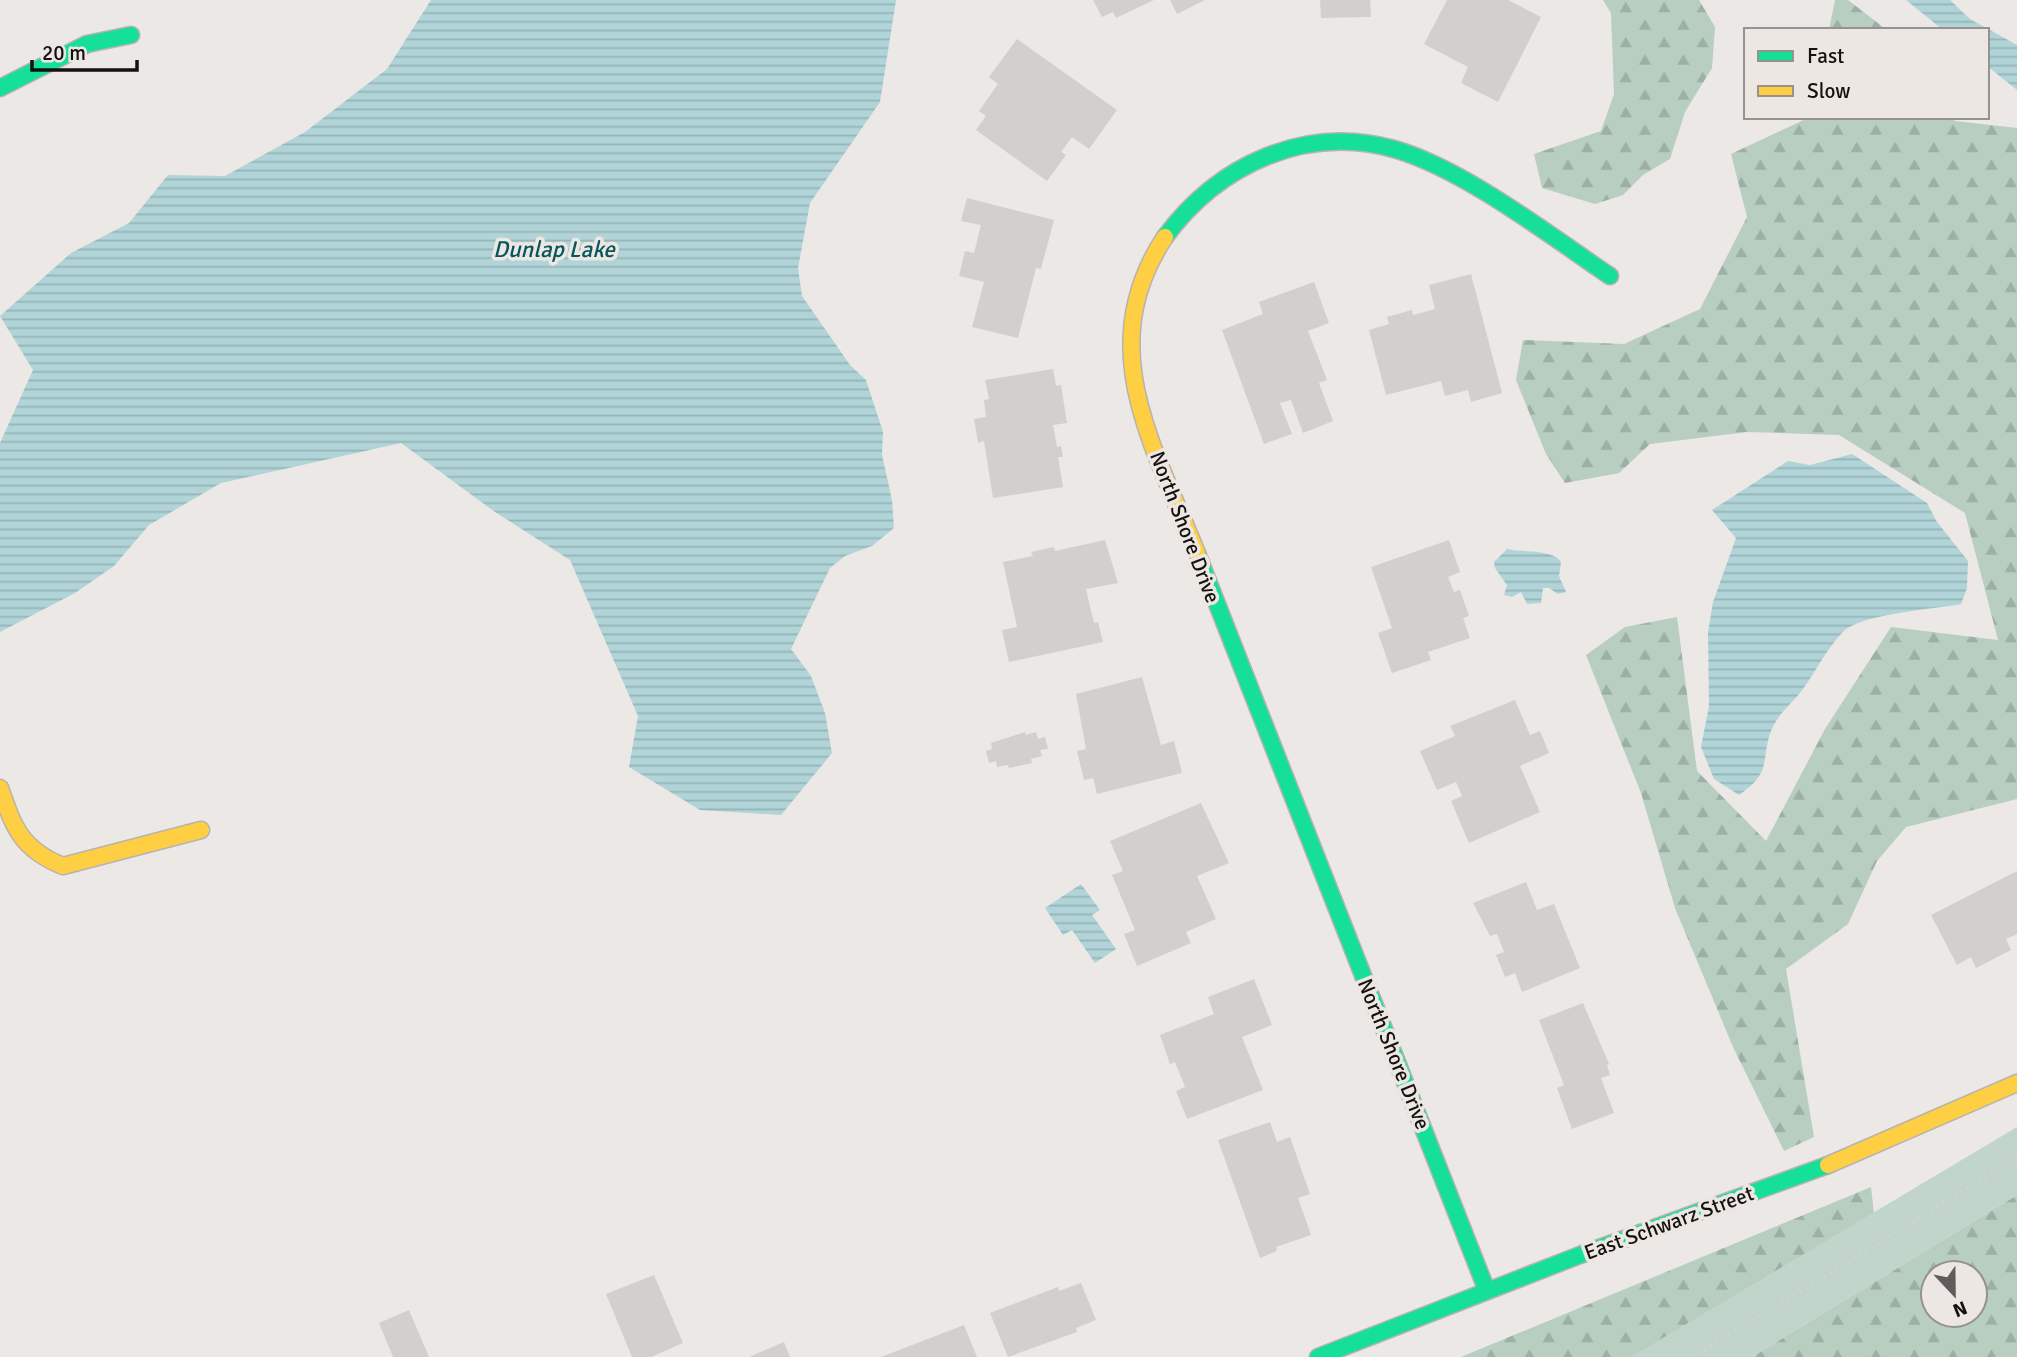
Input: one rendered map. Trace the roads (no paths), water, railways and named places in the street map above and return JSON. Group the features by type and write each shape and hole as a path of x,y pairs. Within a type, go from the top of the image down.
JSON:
{"street":[{"path":"0,88 87,44 131,35"},
{"name":"North Shore Drive","path":"1487,1291 1136,399 1130,358 1133,309 1149,262 1167,232 1202,192 1245,163 1269,152 1307,142 1346,140 1393,149 1442,170 1504,204 1610,276"},
{"path":"0,789 17,835 29,849 62,866 201,830"},
{"name":"East Schwarz Street","path":"1318,1357 1487,1291 1843,1160 2017,1083"}],"water":[{"name":"Dunlap Lake","path":"431,0 896,0 880,102 810,203 798,268 802,296 850,365 866,380 883,432 882,455 892,500 894,528 872,546 845,556 830,568 791,649 811,676 825,713 832,753 781,815 700,810 629,767 638,716 570,560 495,512 401,443 221,483 149,525 114,566 75,593 0,632 0,443 33,370 0,316 71,253 129,223 168,175 225,176 305,132 387,69"},
{"path":"1906,0 1950,0 1970,19 1986,28 1941,28"},
{"path":"1989,30 2017,45 2017,90 1989,68"},
{"path":"1852,454 1927,503 1937,522 1968,561 1967,588 1961,604 1881,617 1852,626 1843,632 1803,689 1777,719 1768,741 1761,773 1750,787 1739,795 1714,779 1701,747 1709,706 1708,632 1713,602 1736,538 1712,510 1788,461 1810,465"},
{"path":"1507,549 1545,553 1557,558 1561,562 1559,576 1566,592 1558,594 1549,588 1543,588 1541,603 1527,604 1521,592 1512,597 1504,595 1507,585 1494,562"},
{"path":"1081,884 1100,910 1092,915 1116,949 1095,963 1072,930 1063,935 1045,908"}]}
